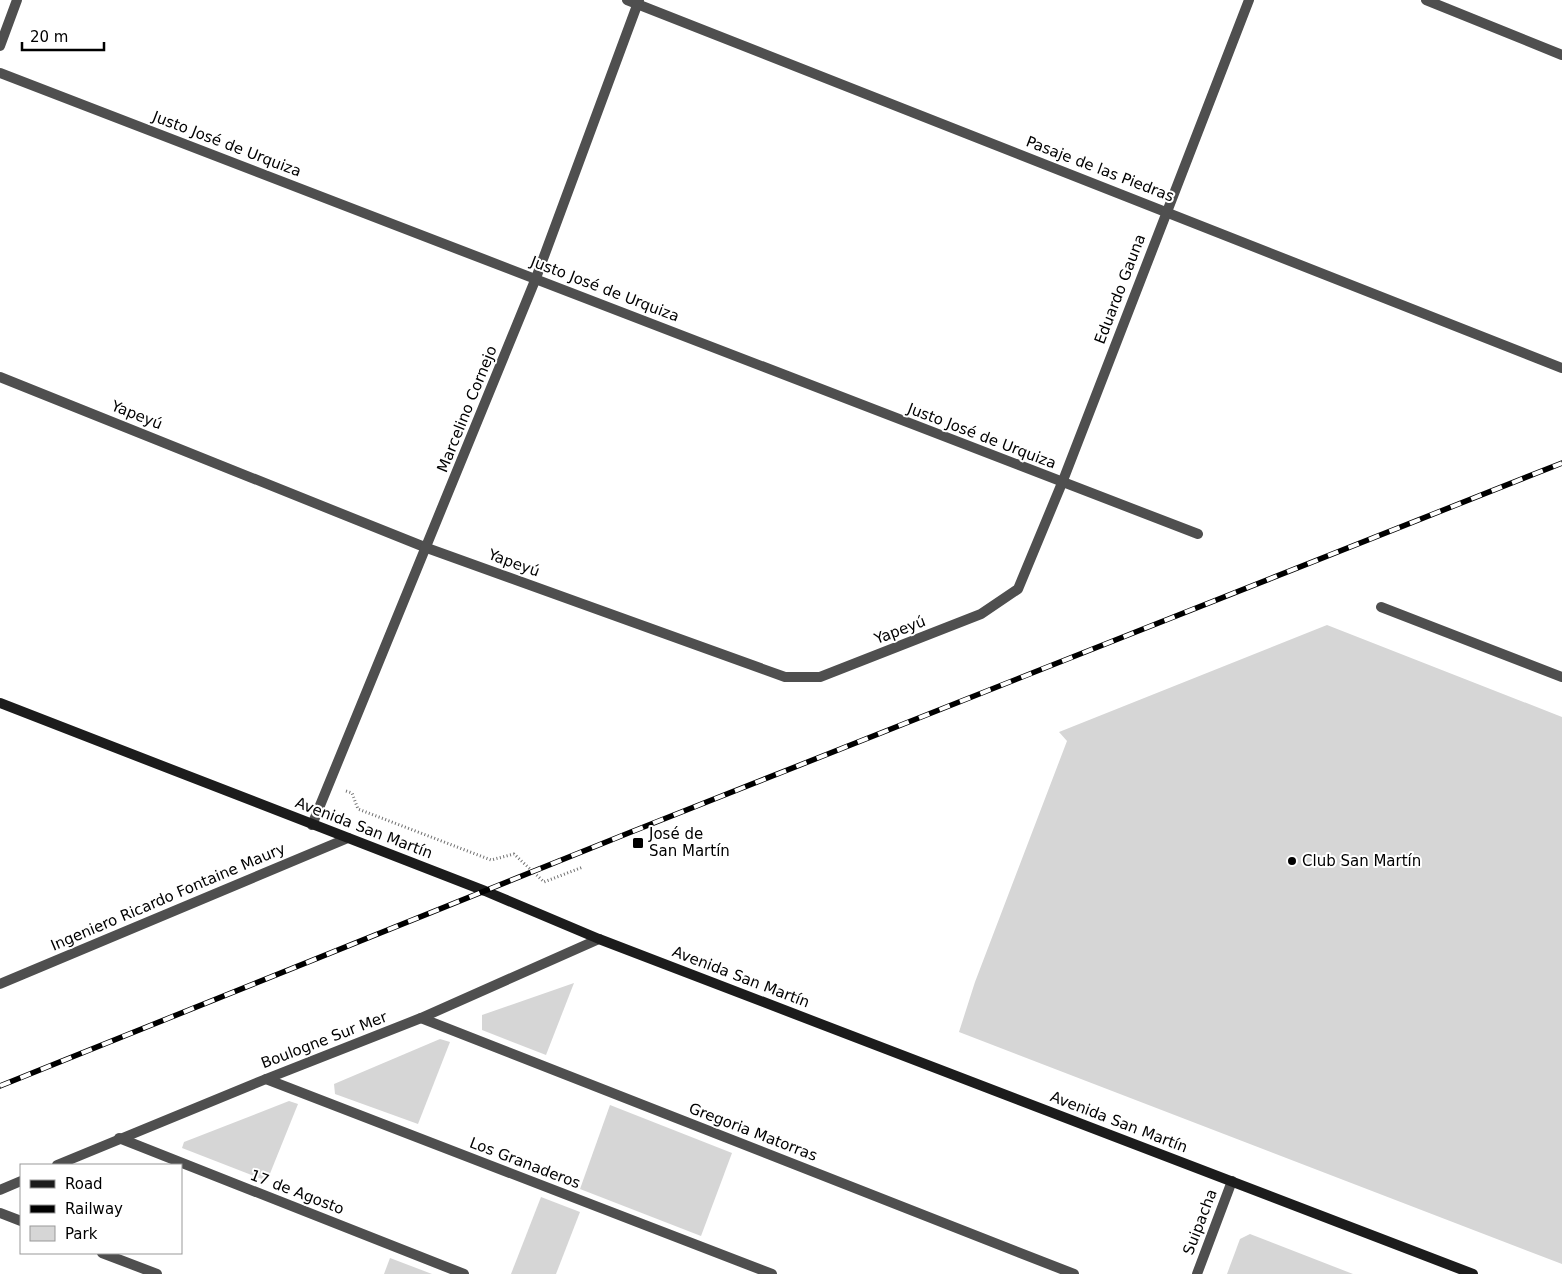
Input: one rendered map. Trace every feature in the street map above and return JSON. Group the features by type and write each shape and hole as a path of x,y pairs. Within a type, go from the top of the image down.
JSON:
{"main road":[{"name":"Avenida San Martín","path":"0,703 485,891 599,940 1473,1274"}],"street":[{"path":"0,46 17,0"},
{"name":"Pasaje de las Piedras","path":"627,0 639,2 1562,368"},
{"name":"Eduardo Gauna","path":"1018,589 1062,483 1249,0"},
{"path":"1426,0 1562,55"},
{"name":"Marcelino Cornejo","path":"312,824 427,548 536,278 639,2"},
{"name":"Justo José de Urquiza","path":"0,73 1198,534"},
{"name":"Yapeyú","path":"0,377 427,548 786,677 820,677 981,614 1018,589"},
{"path":"1381,606 1562,678"},
{"name":"Ingeniero Ricardo Fontaine Maury","path":"0,984 348,838"},
{"name":"Boulogne Sur Mer","path":"59,1164 119,1138 421,1018 599,940"},
{"name":"Gregoria Matorras","path":"421,1018 1074,1274"},
{"name":"Los Granaderos","path":"266,1079 772,1274"},
{"name":"17 de Agosto","path":"119,1138 464,1274"},
{"path":"0,1190 20,1181"},
{"name":"Suipacha","path":"1197,1274 1232,1182"},
{"path":"0,1213 20,1221"},
{"path":"105,1254 157,1274"}],"path":[{"path":"329,784 352,793 358,808 491,860 514,854 544,882 583,867"}],"green space":[{"name":"Club San Martín","path":"1327,625 1562,717 1562,1264 959,1032 975,982 1067,741 1059,732"},
{"path":"574,983 546,1055 482,1030 482,1015"},
{"path":"440,1039 450,1042 418,1124 335,1094 334,1084"},
{"path":"289,1101 298,1104 267,1181 182,1148 184,1142"},
{"path":"610,1105 732,1153 701,1236 580,1189"},
{"path":"541,1197 580,1212 556,1274 511,1274"},
{"path":"1250,1234 1353,1274 1227,1274 1240,1239"},
{"path":"390,1258 432,1274 384,1274"}],"railway":[{"path":"0,1086 631,832 1562,463"}],"place":[{"name":"José de San Martín","path":"638,843"},
{"name":"Club San Martín","path":"1292,861"}]}
